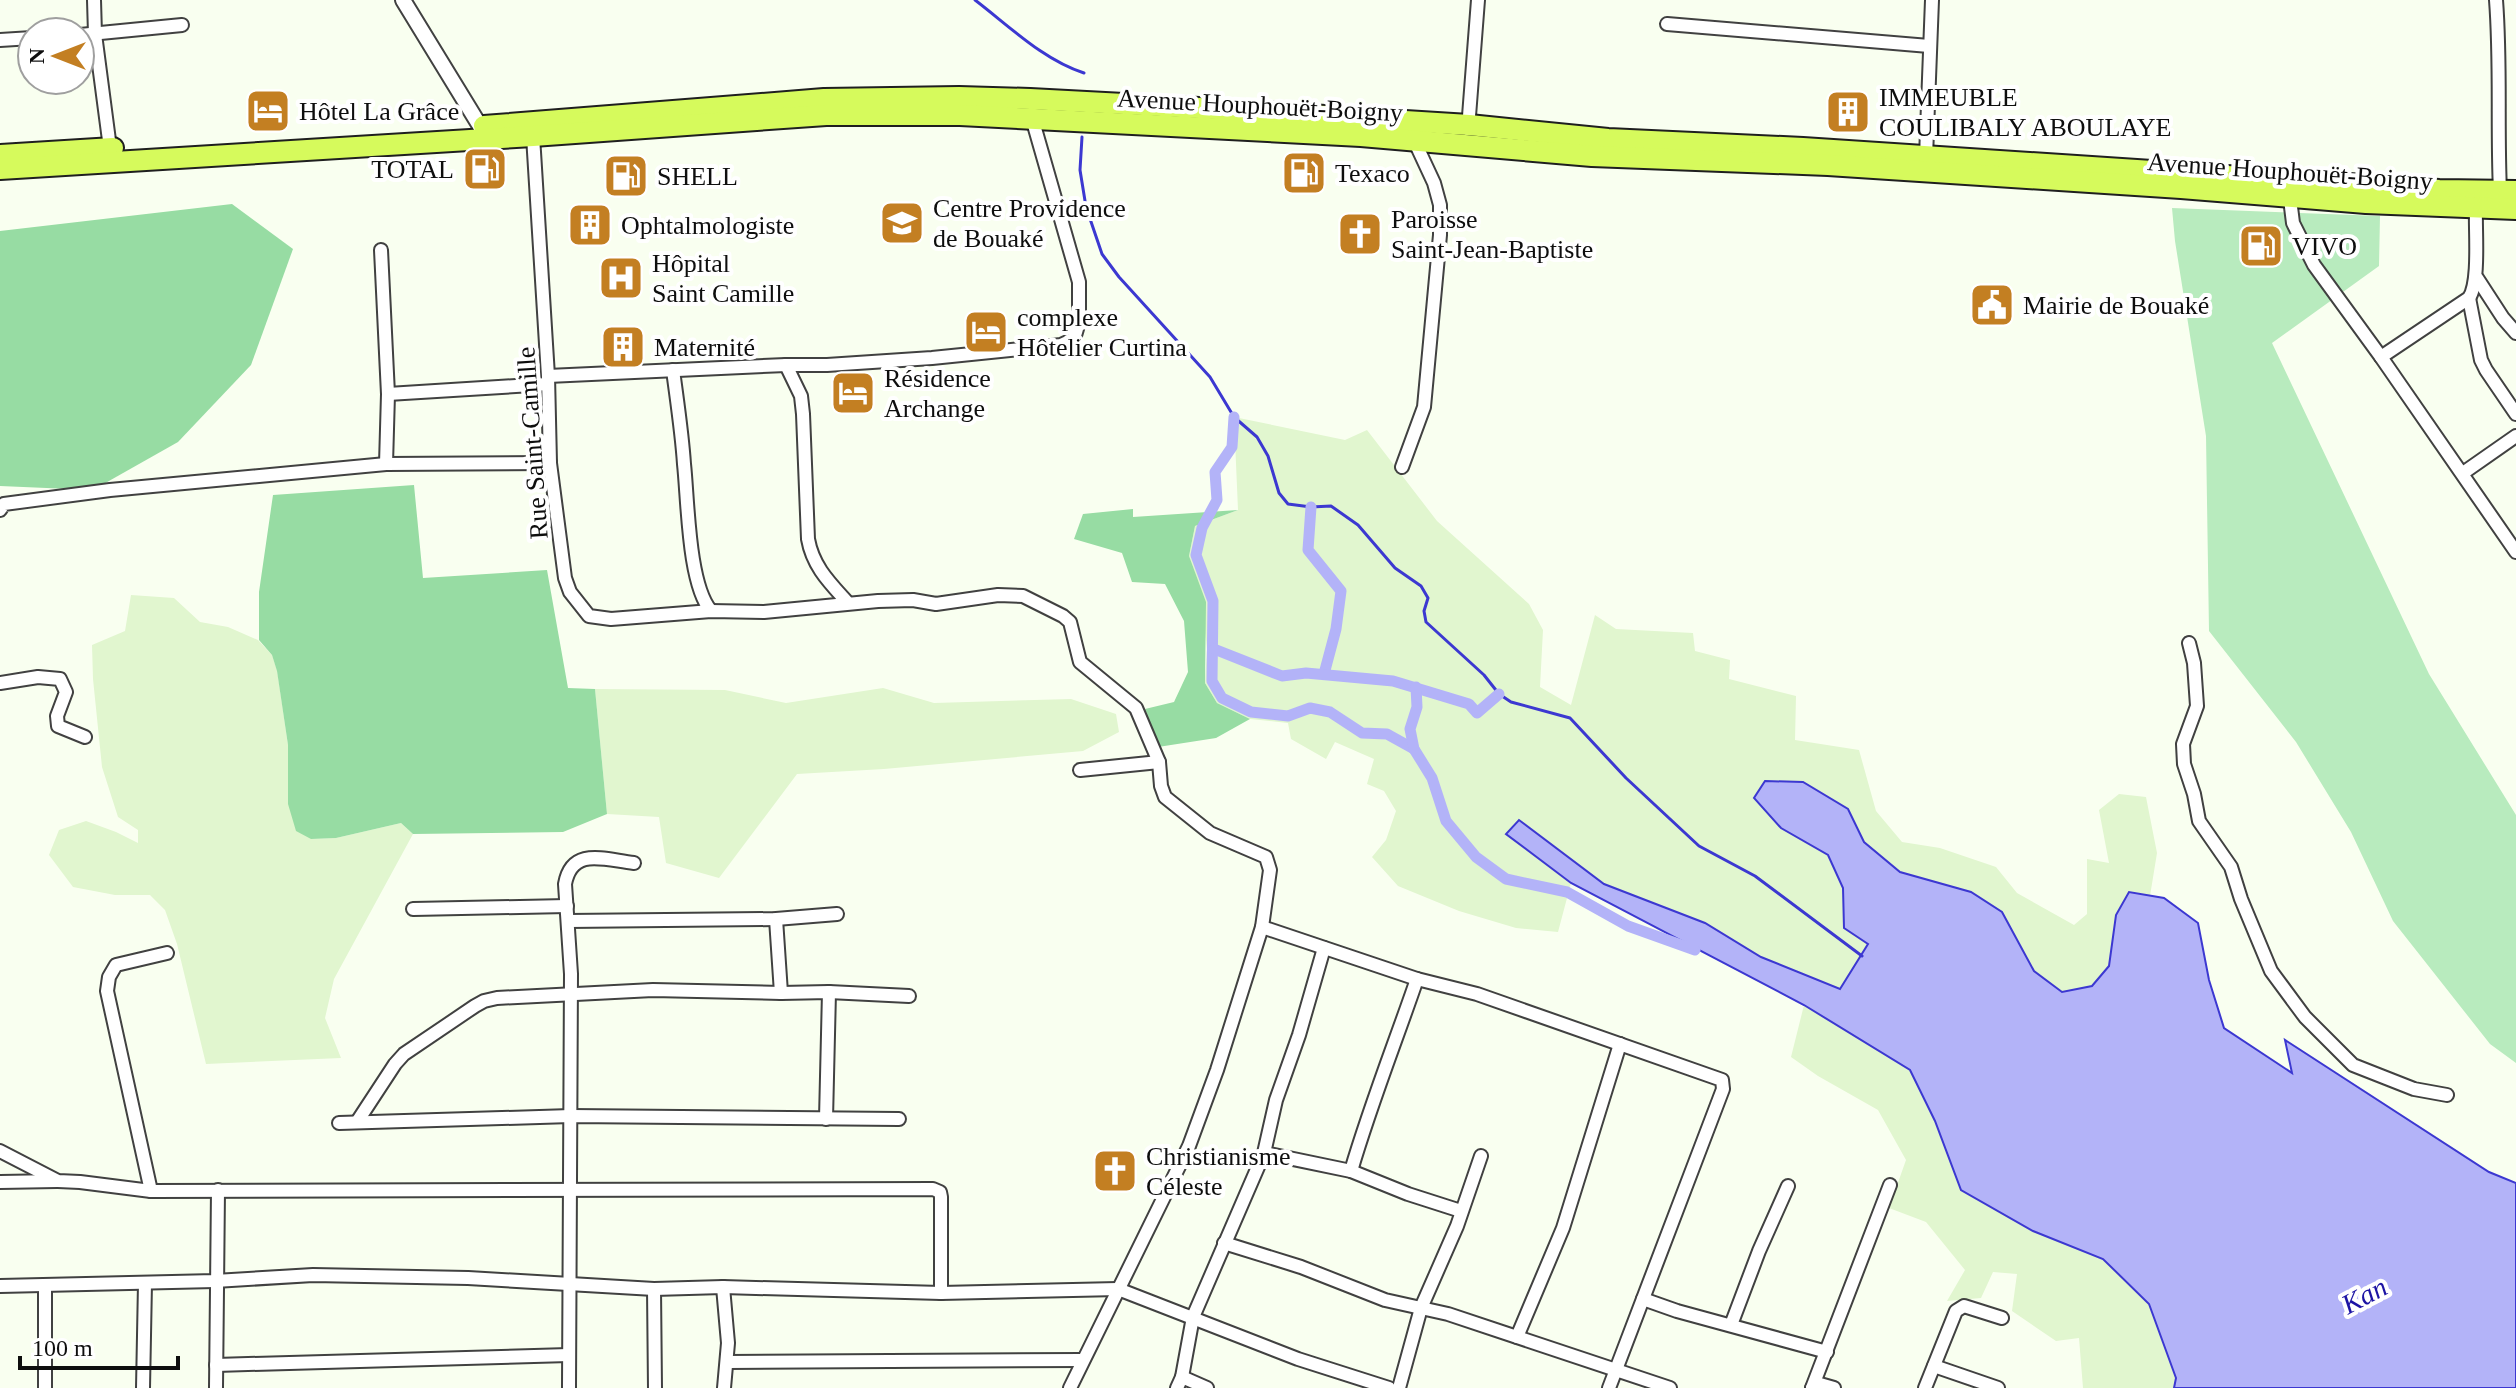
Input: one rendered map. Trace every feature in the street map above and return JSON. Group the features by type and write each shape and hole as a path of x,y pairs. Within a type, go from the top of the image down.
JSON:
{"highway":[{"name":"Avenue Houphouët-Boigny","path":"0,169 483,133 824,99 944,97 1199,108 1468,135 1592,156 2289,188 2508,191"},
{"name":"Avenue Houphouët-Boigny","path":"0,155 368,135 483,133 533,136 826,115 960,115 1414,140 1468,135 1608,139 1926,157 2289,188 2476,209 2516,209"}],"street":[{"path":"403,0 483,133"},
{"path":"1468,135 1478,0"},
{"path":"1926,157 1932,0"},
{"path":"2496,0 2500,52 2497,127 2508,191"},
{"path":"1667,24 1929,46"},
{"path":"96,34 182,25"},
{"path":"96,42 110,148"},
{"path":"388,394 673,370 932,358 1061,345 1074,339 1079,322 1079,282 1032,118"},
{"name":"Rue Saint-Camille","path":"533,136 550,463 565,578 570,592 589,616 611,619 711,611"},
{"path":"1402,467 1424,407 1440,235 1440,205 1434,183 1414,140"},
{"path":"2289,188 2293,223 2314,265 2516,552"},
{"path":"2381,357 2469,298 2474,291 2477,278 2476,209"},
{"path":"381,250 388,394 386,464"},
{"path":"2477,278 2516,333"},
{"path":"2469,298 2481,360 2492,382 2515,409"},
{"path":"786,365 801,396 811,554 822,574 848,603"},
{"path":"673,370 691,551 704,600 711,611 764,612 913,600 936,604 1012,594 1023,596 1063,616 1074,629 1080,662 1136,708 1159,762 1165,797 1210,833 1266,857 1270,870 1262,927 1217,1070 1189,1146 1070,1388"},
{"path":"2463,473 2516,436"},
{"path":"0,510 4,504 110,490 386,464 550,463"},
{"path":"2189,643 2194,663 2197,706 2183,744 2184,764 2199,821 2231,867 2271,971 2305,1017 2353,1065 2414,1089 2447,1095"},
{"path":"0,683 38,677 60,679 66,692 57,716 58,726 85,737"},
{"path":"1080,770 1159,762"},
{"path":"569,1388 571,974 565,884 567,872 573,863 588,858 634,863"},
{"path":"413,909 567,906"},
{"path":"568,921 776,919 837,914"},
{"path":"776,919 781,993"},
{"path":"1262,927 1417,979 1477,994 1722,1080 1724,1084 1609,1388"},
{"path":"1207,1388 1180,1383 1193,1317 1264,1153 1276,1100 1324,948"},
{"path":"151,1191 107,991 109,977 116,965 167,953"},
{"path":"1351,1171 1380,1078 1417,979"},
{"path":"357,1122 404,1054 475,1006 497,998 653,990 909,996"},
{"path":"826,1119 829,992"},
{"path":"1517,1337 1563,1228 1620,1044"},
{"path":"339,1123 571,1116 899,1119"},
{"path":"0,1151 58,1181"},
{"path":"1264,1153 1351,1171 1461,1211"},
{"path":"1399,1388 1421,1308 1457,1226 1481,1156"},
{"path":"0,1182 80,1182 151,1191 937,1190 941,1197 941,1293"},
{"path":"1812,1388 1890,1185"},
{"path":"1731,1325 1788,1186"},
{"path":"216,1388 218,1190"},
{"path":"1224,1243 1301,1267 1385,1300 1448,1314 1670,1388"},
{"path":"0,1286 215,1281 313,1275 414,1276 654,1289 723,1287 941,1293 1118,1289 1298,1359 1389,1388"},
{"path":"143,1388 145,1283"},
{"path":"45,1285 45,1388"},
{"path":"723,1287 728,1362 724,1388"},
{"path":"654,1289 655,1388"},
{"path":"1643,1299 1827,1352"},
{"path":"1925,1388 1956,1311 1964,1306 2002,1318"},
{"path":"216,1365 569,1355"},
{"path":"728,1362 1082,1360"},
{"path":"1934,1366 1998,1388"},
{"path":"1812,1388 1820,1384 1834,1388"}],"green space":[{"path":"232,204 293,249 251,365 178,442 93,490 0,486 0,231"},
{"path":"2172,208 2380,216 2379,266 2272,343 2429,674 2516,815 2516,1063 2490,1044 2393,921 2351,832 2296,742 2209,631 2206,436"},
{"path":"1234,417 1345,440 1367,430 1437,521 1529,604 1543,630 1540,687 1571,705 1595,615 1616,629 1693,633 1695,651 1730,660 1729,679 1796,696 1795,740 1859,750 1876,811 1902,842 1940,848 1996,867 2017,893 2074,925 2087,914 2087,859 2109,863 2099,810 2119,794 2146,797 2157,853 2150,896 2128,893 2116,916 2109,966 2092,986 2062,992 2034,971 2002,912 1971,892 1901,872 1864,842 1848,809 1781,828 1828,855 1843,888 1844,928 1869,944 1840,990 1761,957 1705,923 1604,884 1519,820 1507,835 1571,883 1558,932 1516,928 1459,911 1398,886 1372,857 1386,840 1396,811 1384,791 1367,784 1374,759 1335,742 1326,759 1291,739 1288,723 1250,719 1217,703 1205,683 1205,631 1189,556 1195,526 1238,510"},
{"path":"414,485 423,578 547,570 568,688 595,689 607,814 563,832 413,834 401,823 336,838 311,839 296,831 288,804 288,745 277,671 272,655 259,640 259,592 273,495"},
{"path":"1133,509 1133,517 1238,510 1195,526 1189,556 1206,602 1205,683 1217,703 1250,719 1216,738 1158,747 1145,709 1174,702 1188,672 1184,621 1165,584 1132,582 1122,553 1074,539 1083,514"},
{"path":"131,595 174,598 200,622 228,627 258,640 272,655 288,745 311,839 336,838 401,823 413,834 334,979 325,1018 341,1058 206,1064 177,944 165,910 150,895 115,895 73,887 49,855 59,830 86,821 138,843 138,830 118,817 102,767 92,645 125,631"},
{"path":"883,688 934,703 1071,699 1116,714 1119,732 1083,751 797,774 719,878 666,863 659,817 607,814 595,689 725,690 786,703"},
{"path":"1804,1005 1910,1070 1935,1121 1962,1190 2033,1231 2103,1259 2149,1304 2176,1378 2174,1388 2083,1388 2079,1338 2056,1341 2012,1311 2017,1274 1993,1272 1981,1298 1947,1301 1965,1270 1926,1222 1889,1208 1906,1160 1878,1110 1791,1057"}],"water":[{"name":"Kan","path":"1765,781 1803,782 1848,809 1864,842 1900,872 1971,892 2002,912 2034,971 2062,992 2092,986 2109,966 2116,915 2129,892 2164,898 2198,923 2209,980 2224,1028 2292,1073 2285,1040 2489,1172 2516,1183 2516,1388 2174,1388 2176,1378 2149,1304 2103,1259 2033,1231 1961,1190 1935,1121 1910,1070 1804,1005 1571,883 1506,834 1519,820 1604,884 1705,923 1761,957 1840,989 1868,944 1844,928 1843,888 1828,855 1781,828 1754,798"}],"waterway":[{"path":"975,0 1040,51 1084,73"},
{"path":"1082,137 1080,170 1086,207 1102,254 1119,277 1210,377 1234,417 1257,437 1268,456 1279,493 1288,504 1331,506 1358,525 1395,568 1421,586 1428,598 1424,611 1426,622 1484,675 1499,694 1511,702 1570,718 1626,778 1699,846 1755,876 1862,956"},
{"path":"1234,417 1232,447 1215,472 1217,500 1202,528 1196,555 1213,601 1212,681 1222,698 1251,712 1288,716 1310,708 1330,712 1362,733 1387,734 1414,749"},
{"path":"1311,507 1308,550 1341,591 1336,629 1324,674"},
{"path":"1214,649 1282,676 1306,673 1393,681 1469,704 1477,713 1499,694"},
{"path":"1416,687 1417,707 1410,729 1414,749 1432,778 1446,821 1476,857 1506,879 1567,892 1628,926 1695,950"}],"place":[{"name":"Hôtel La Grâce","path":"268,111"},
{"name":"IMMEUBLE COULIBALY ABOULAYE","path":"1848,112"},
{"name":"TOTAL","path":"485,169"},
{"name":"Texaco","path":"1304,173"},
{"name":"SHELL","path":"626,176"},
{"name":"Centre Providence de Bouaké","path":"902,223"},
{"name":"Ophtalmologiste","path":"590,225"},
{"name":"Paroisse Saint-Jean-Baptiste","path":"1360,234"},
{"name":"VIVO","path":"2261,246"},
{"name":"Hôpital Saint Camille","path":"621,278"},
{"name":"Mairie de Bouaké","path":"1992,305"},
{"name":"complexe Hôtelier Curtina","path":"986,332"},
{"name":"Maternité","path":"623,347"},
{"name":"Résidence Archange","path":"853,393"},
{"name":"Christianisme Céleste","path":"1115,1171"}]}
